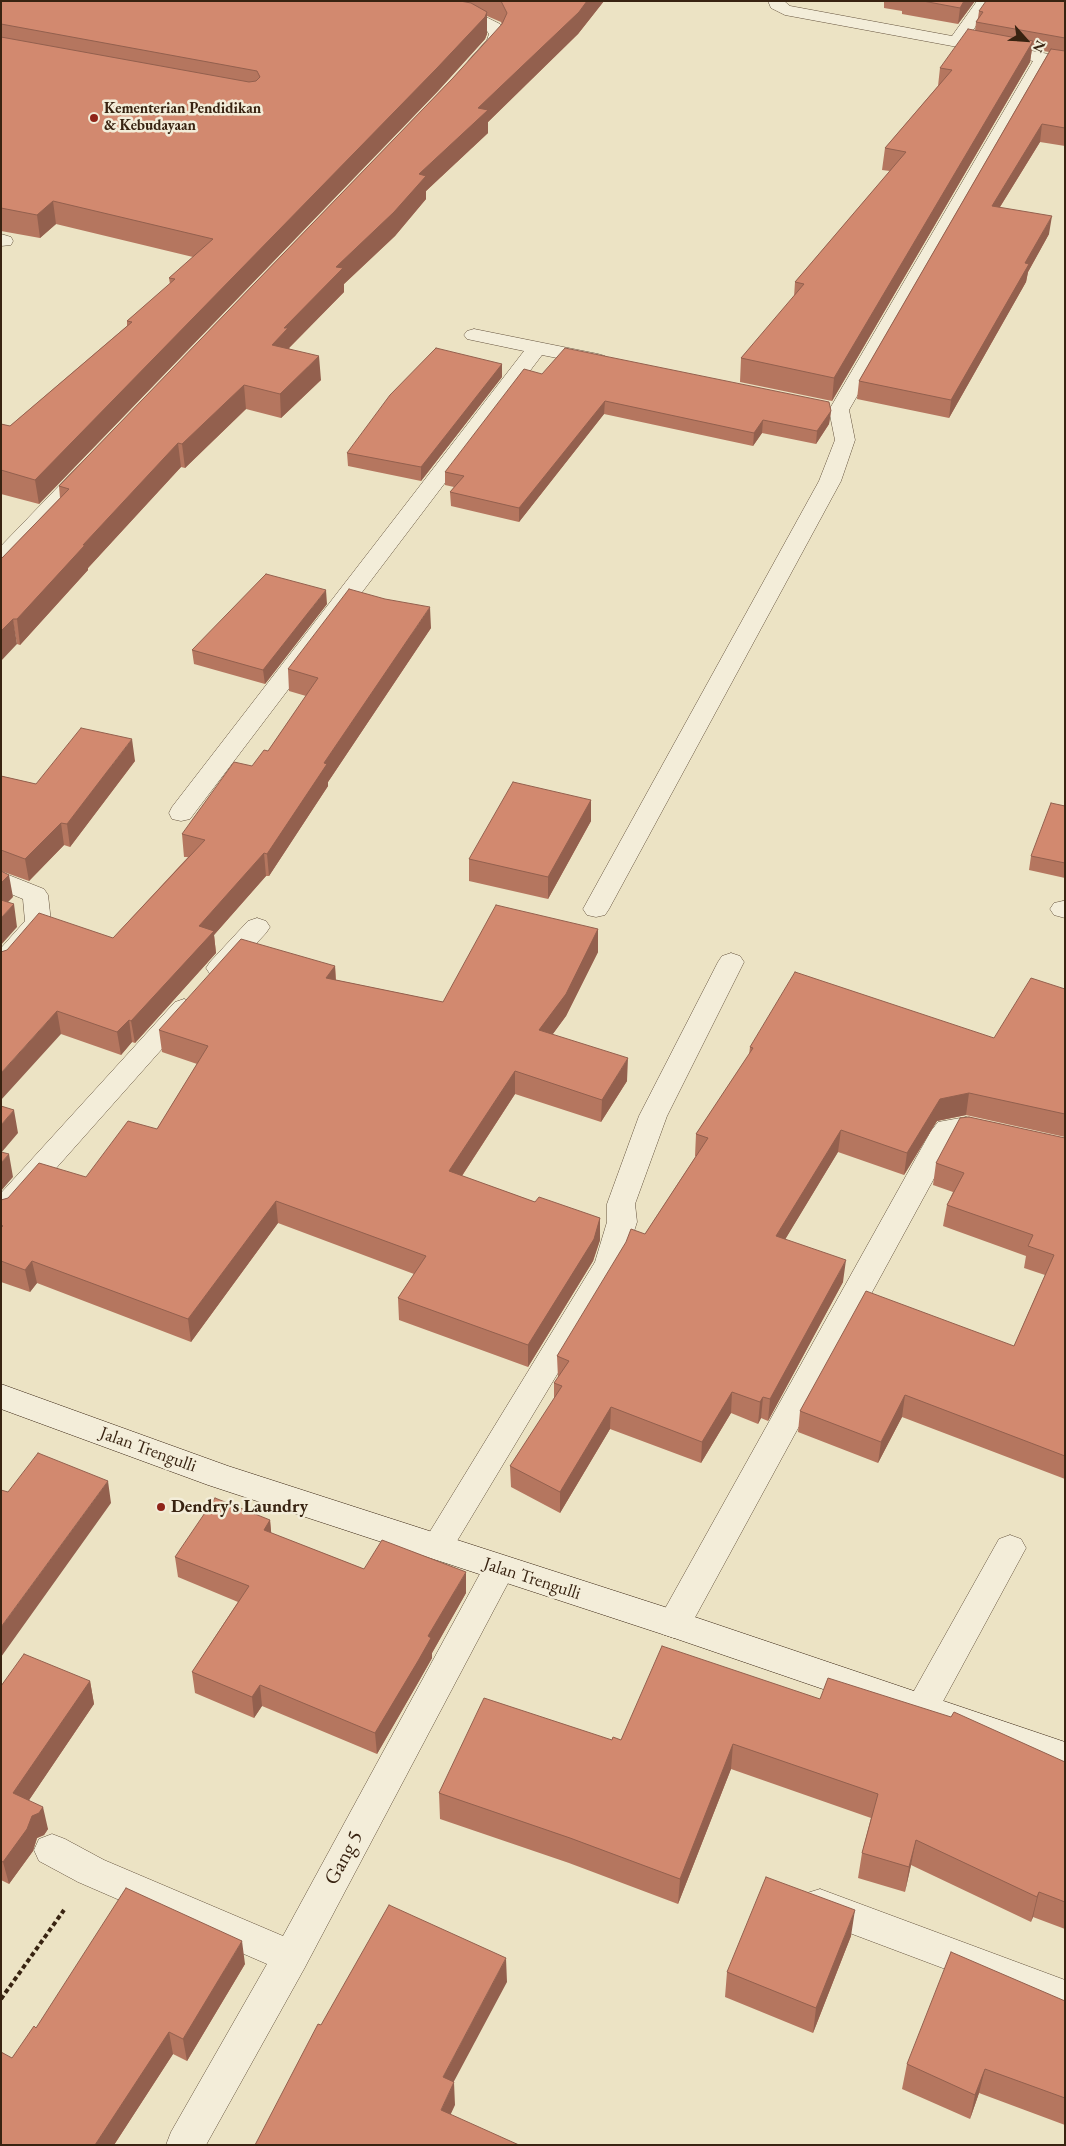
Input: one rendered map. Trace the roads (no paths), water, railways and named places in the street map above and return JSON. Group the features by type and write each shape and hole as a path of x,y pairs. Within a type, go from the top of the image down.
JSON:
{"street":[{"path":"776,1 777,5 785,10 1065,62"},
{"path":"956,43 985,1"},
{"path":"438,13 476,19 494,28 496,34 495,41 463,77"},
{"path":"596,909 830,481 846,440 829,408 1043,58"},
{"path":"474,335 612,363"},
{"path":"181,813 538,347"},
{"path":"1,559 97,460"},
{"path":"1,880 35,895 38,922 1,965"},
{"path":"1,1212 257,927"},
{"path":"437,1547 609,1263 622,1222 621,1204 653,1116 731,962"},
{"path":"674,1624 941,1138 948,1129 966,1127 1065,1149"},
{"name":"Jalan Trengulli","path":"1,1396 219,1476 674,1624 1065,1757"},
{"path":"922,1708 1010,1548"},
{"name":"Gang 5","path":"184,2145 291,1957 500,1568"},
{"path":"52,1850 91,1871 291,1957"},
{"path":"792,1895 1065,1997"}],"place":[{"name":"Kementerian Pendidikan & Kebudayaan","path":"94,118"},
{"name":"Dendry's Laundry","path":"161,1507"}]}
